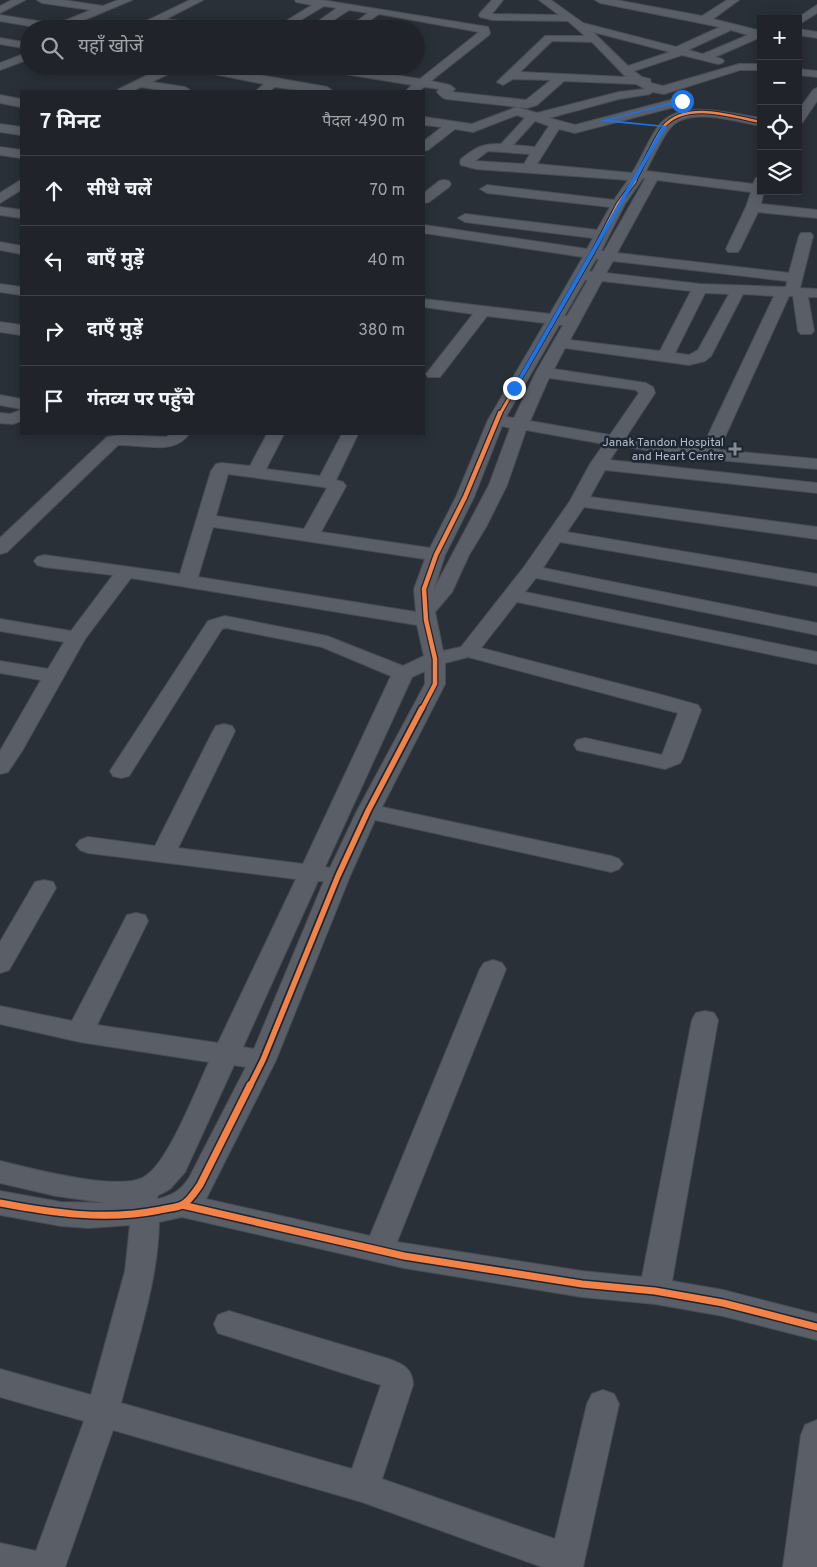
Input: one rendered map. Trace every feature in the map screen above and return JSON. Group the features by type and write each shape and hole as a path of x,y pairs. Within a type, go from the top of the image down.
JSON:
{"street":[{"path":"0,10 20,0"},
{"path":"42,0 104,14"},
{"path":"79,20 85,17 104,14 127,0"},
{"path":"156,20 198,0"},
{"path":"300,0 360,8 378,5 436,20 481,28 486,31 417,88"},
{"path":"498,0 484,15 575,21 739,67 757,68"},
{"path":"600,0 702,19 732,26 758,35 705,57"},
{"path":"676,28 702,19 734,0"},
{"path":"548,1 575,21 649,88 659,90"},
{"path":"293,20 322,3"},
{"path":"361,20 378,5"},
{"path":"326,20 347,6"},
{"path":"802,19 817,8"},
{"path":"0,18 20,21"},
{"path":"425,29 436,20"},
{"path":"603,65 625,68 681,51 732,26"},
{"path":"802,33 817,35"},
{"path":"644,41 660,35"},
{"path":"484,99 549,38 594,40"},
{"path":"0,41 20,44"},
{"path":"0,67 20,58"},
{"path":"524,61 544,62"},
{"path":"693,68 719,61"},
{"path":"504,148 535,116 631,94 659,90 739,67"},
{"path":"802,72 817,74"},
{"path":"125,90 157,75"},
{"path":"234,75 320,90"},
{"path":"367,75 417,88 448,87 449,89 443,92 446,95 531,104 557,81 642,82 659,78"},
{"path":"510,75 557,81 602,91"},
{"path":"140,83 180,90"},
{"path":"264,90 274,83"},
{"path":"802,114 817,92"},
{"path":"0,99 20,103"},
{"path":"425,121 475,127 517,111 575,129 682,101"},
{"path":"582,105 616,118"},
{"path":"671,123 690,113 706,112 757,121"},
{"path":"481,113 500,116"},
{"path":"426,616 442,592 460,554 477,527 498,485 520,424 544,372 597,276 602,235 618,204 643,176 680,125 671,123 602,121"},
{"path":"537,168 529,166 556,124"},
{"path":"425,146 453,125"},
{"path":"0,128 20,131"},
{"path":"537,151 484,147 466,162 470,164 757,185"},
{"path":"0,151 20,154"},
{"path":"450,234 465,218 481,196 497,166"},
{"path":"182,1205 193,1196 200,1185 262,1060 338,876 368,811 435,684 435,659 426,616 424,589 436,555 465,497 496,420 580,275 600,255 643,176"},
{"path":"7,179 20,183"},
{"path":"0,198 20,184"},
{"path":"425,198 444,184"},
{"path":"733,248 753,207 757,192"},
{"path":"481,196 618,204"},
{"path":"753,207 817,214"},
{"path":"0,222 12,213"},
{"path":"465,218 602,235"},
{"path":"425,230 600,255 817,293"},
{"path":"708,454 793,288 806,236"},
{"path":"0,246 20,250"},
{"path":"580,275 700,288 738,290 793,288"},
{"path":"0,288 20,291"},
{"path":"666,357 700,288"},
{"path":"793,288 806,331"},
{"path":"560,343 689,360 699,358 705,353 738,290"},
{"path":"425,303 571,322"},
{"path":"434,374 483,310"},
{"path":"0,327 20,330"},
{"path":"425,358 444,360"},
{"path":"468,651 531,571 579,501 598,464 647,393 647,390 640,386 544,372"},
{"path":"0,400 20,404"},
{"path":"0,418 13,419 20,416"},
{"path":"496,420 708,454 817,464"},
{"path":"0,548 113,442 120,440 168,442 176,439 179,435"},
{"path":"256,472 274,435"},
{"path":"326,482 350,435"},
{"path":"598,464 817,488"},
{"path":"187,582 220,469 227,467 326,482 334,485 336,488 310,536"},
{"path":"579,501 817,533"},
{"path":"206,520 436,555"},
{"path":"555,536 817,580"},
{"path":"44,560 426,616"},
{"path":"4,756 55,676 76,638 126,571"},
{"path":"531,571 817,629"},
{"path":"513,595 817,658"},
{"path":"121,771 218,623 225,622 328,642 403,673"},
{"path":"0,625 76,638"},
{"path":"48,1567 103,1412 140,1271 144,1246 144,1201 152,1186 166,1176 175,1164 403,673 435,659 468,651 655,699 690,710 672,758 665,762 585,745"},
{"path":"0,667 55,676"},
{"path":"163,854 224,731"},
{"path":"368,811 612,864"},
{"path":"88,845 338,876"},
{"path":"0,964 44,888"},
{"path":"80,1032 136,921"},
{"path":"379,1250 493,969"},
{"path":"0,1015 80,1032 227,1053 262,1060"},
{"path":"655,1291 704,1020"},
{"path":"0,1172 82,1190 118,1192 144,1201 182,1205 404,1256 582,1284 655,1291 722,1303 817,1327"},
{"path":"0,1203 61,1214 89,1216 144,1201"},
{"path":"230,1324 389,1373 397,1378 397,1385 362,1488"},
{"path":"0,1383 362,1488 567,1563 603,1404"},
{"path":"800,1567 817,1435"},
{"path":"0,1559 35,1567"}],"cycle path":[{"path":"0,1203 61,1214 89,1216 145,1213 182,1205 193,1196 263,1060 338,876 368,811 435,684 435,659 426,620 424,589 436,555 465,497 496,420 592,254 618,204 634,182 666,124 685,114 701,112 757,121"},
{"path":"182,1205 404,1256 582,1284 655,1291 723,1303 817,1327"}],"place":[{"name":"Janak Tandon Hospital and Heart Centre","path":"735,449"}],"route":[{"path":"514,388 592,254 618,204 634,182 665,126 602,121 682,101"}]}
